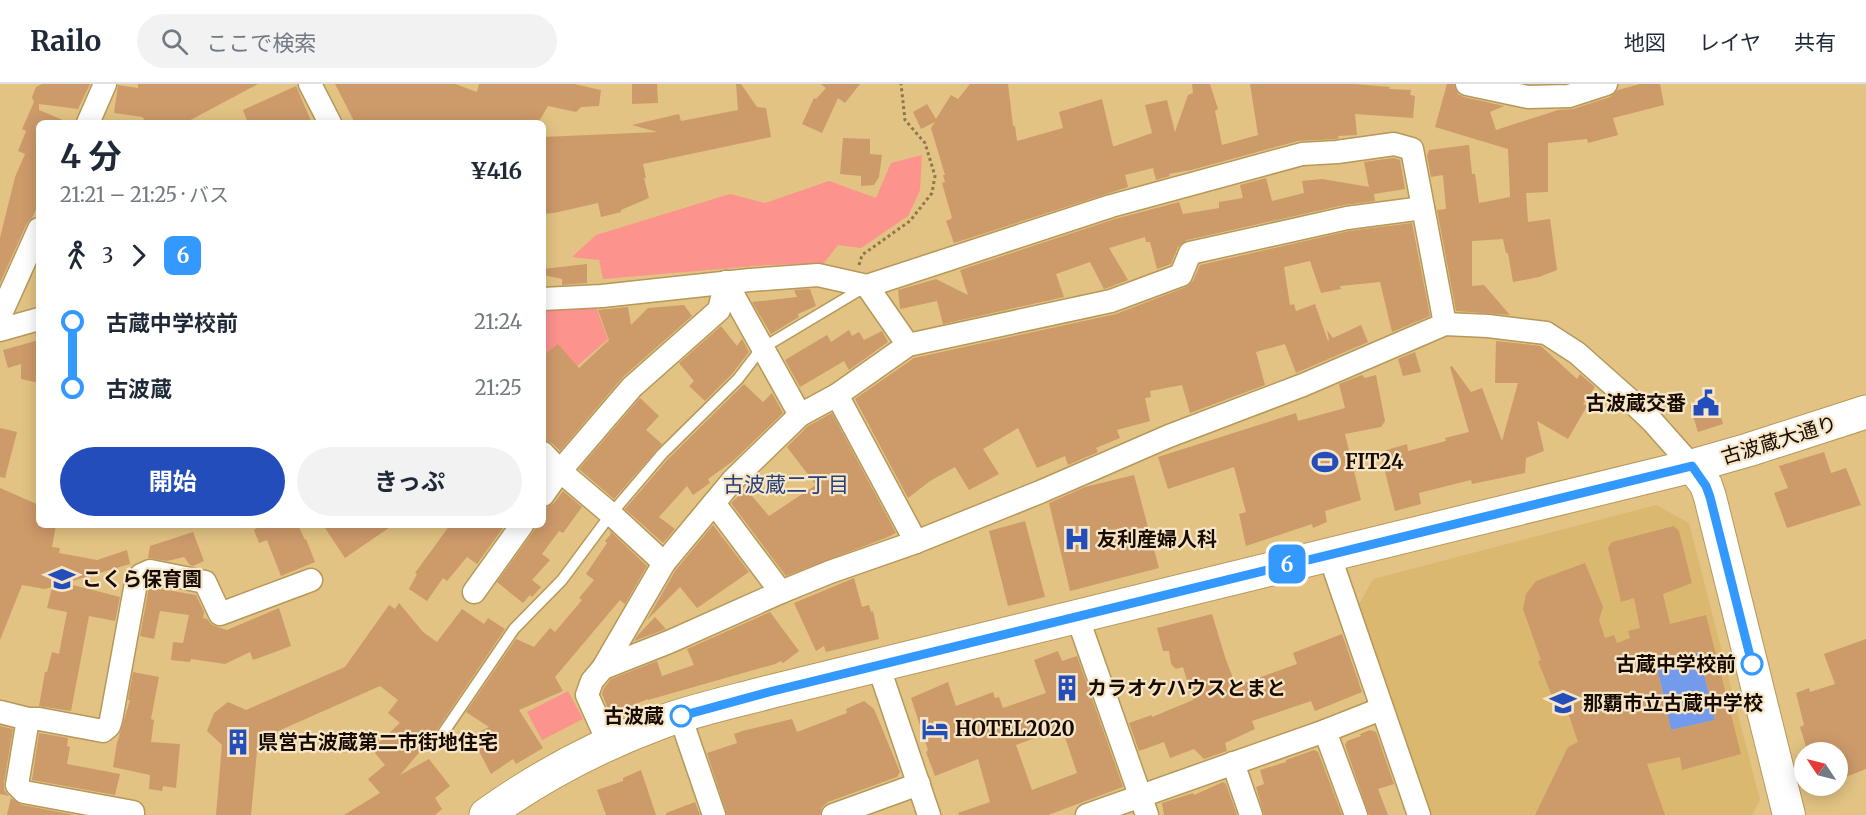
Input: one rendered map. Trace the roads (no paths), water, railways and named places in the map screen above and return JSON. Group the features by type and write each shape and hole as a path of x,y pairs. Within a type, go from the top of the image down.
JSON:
{"highway":[{"name":"古波蔵大通り","path":"486,815 556,770 609,744 681,716 878,665 1692,466 1866,412"}],"main road":[{"path":"1692,466 1710,497 1789,815"}],"street":[{"path":"89,120 105,84"},
{"path":"310,84 328,120"},
{"path":"1467,84 1515,89 1528,97 1569,96 1606,84"},
{"path":"546,299 602,296 726,282 818,275 860,284 1112,206 1302,154 1394,144 1412,149 1445,324"},
{"path":"609,744 587,695 592,681 603,668 664,564 733,480 800,415 837,395 908,345 1111,301 1181,275 1190,254 1347,218 1423,208"},
{"path":"0,316 36,236"},
{"path":"726,282 761,349 800,415"},
{"path":"546,491 560,471 632,387 719,310 726,282"},
{"path":"860,284 908,345"},
{"path":"0,330 36,320"},
{"path":"603,668 669,642 781,591 916,542 1040,492 1169,436 1303,385 1445,324 1488,326 1546,333 1577,353 1623,394 1652,421 1692,466"},
{"path":"837,395 916,542"},
{"path":"546,456 664,564"},
{"path":"714,503 781,591"},
{"path":"474,592 520,528"},
{"path":"1329,554 1419,815"},
{"path":"0,712 28,719 103,730 109,726 136,583 150,571 205,582 220,614 311,580"},
{"path":"1077,616 1144,806"},
{"path":"878,665 929,815"},
{"path":"1087,815 1144,806 1233,763 1381,709"},
{"path":"681,716 714,815"},
{"path":"28,719 17,785 20,789 24,792 133,813 133,815"},
{"path":"1325,731 1356,815"},
{"path":"1233,763 1251,815"},
{"path":"833,815 919,784"}],"lane":[{"path":"437,742 514,629 562,579 611,514 662,454 738,379 761,349 860,284"}],"water":[{"path":"1699,652 1715,720 1671,730 1656,663"}],"place":[{"name":"古波蔵交番","path":"1706,403"},
{"name":"FIT24","path":"1325,462"},
{"name":"友利産婦人科","path":"1077,539"},
{"name":"こくら保育園","path":"62,579"},
{"name":"古蔵中学校前","path":"1752,664"},
{"name":"カラオケハウスとまと","path":"1067,688"},
{"name":"那覇市立古蔵中学校","path":"1563,703"},
{"name":"古波蔵","path":"681,716"},
{"name":"HOTEL2020","path":"935,729"},
{"name":"県営古波蔵第二市街地住宅","path":"238,742"}],"district":[{"name":"古波蔵二丁目","path":"786,485"}]}
